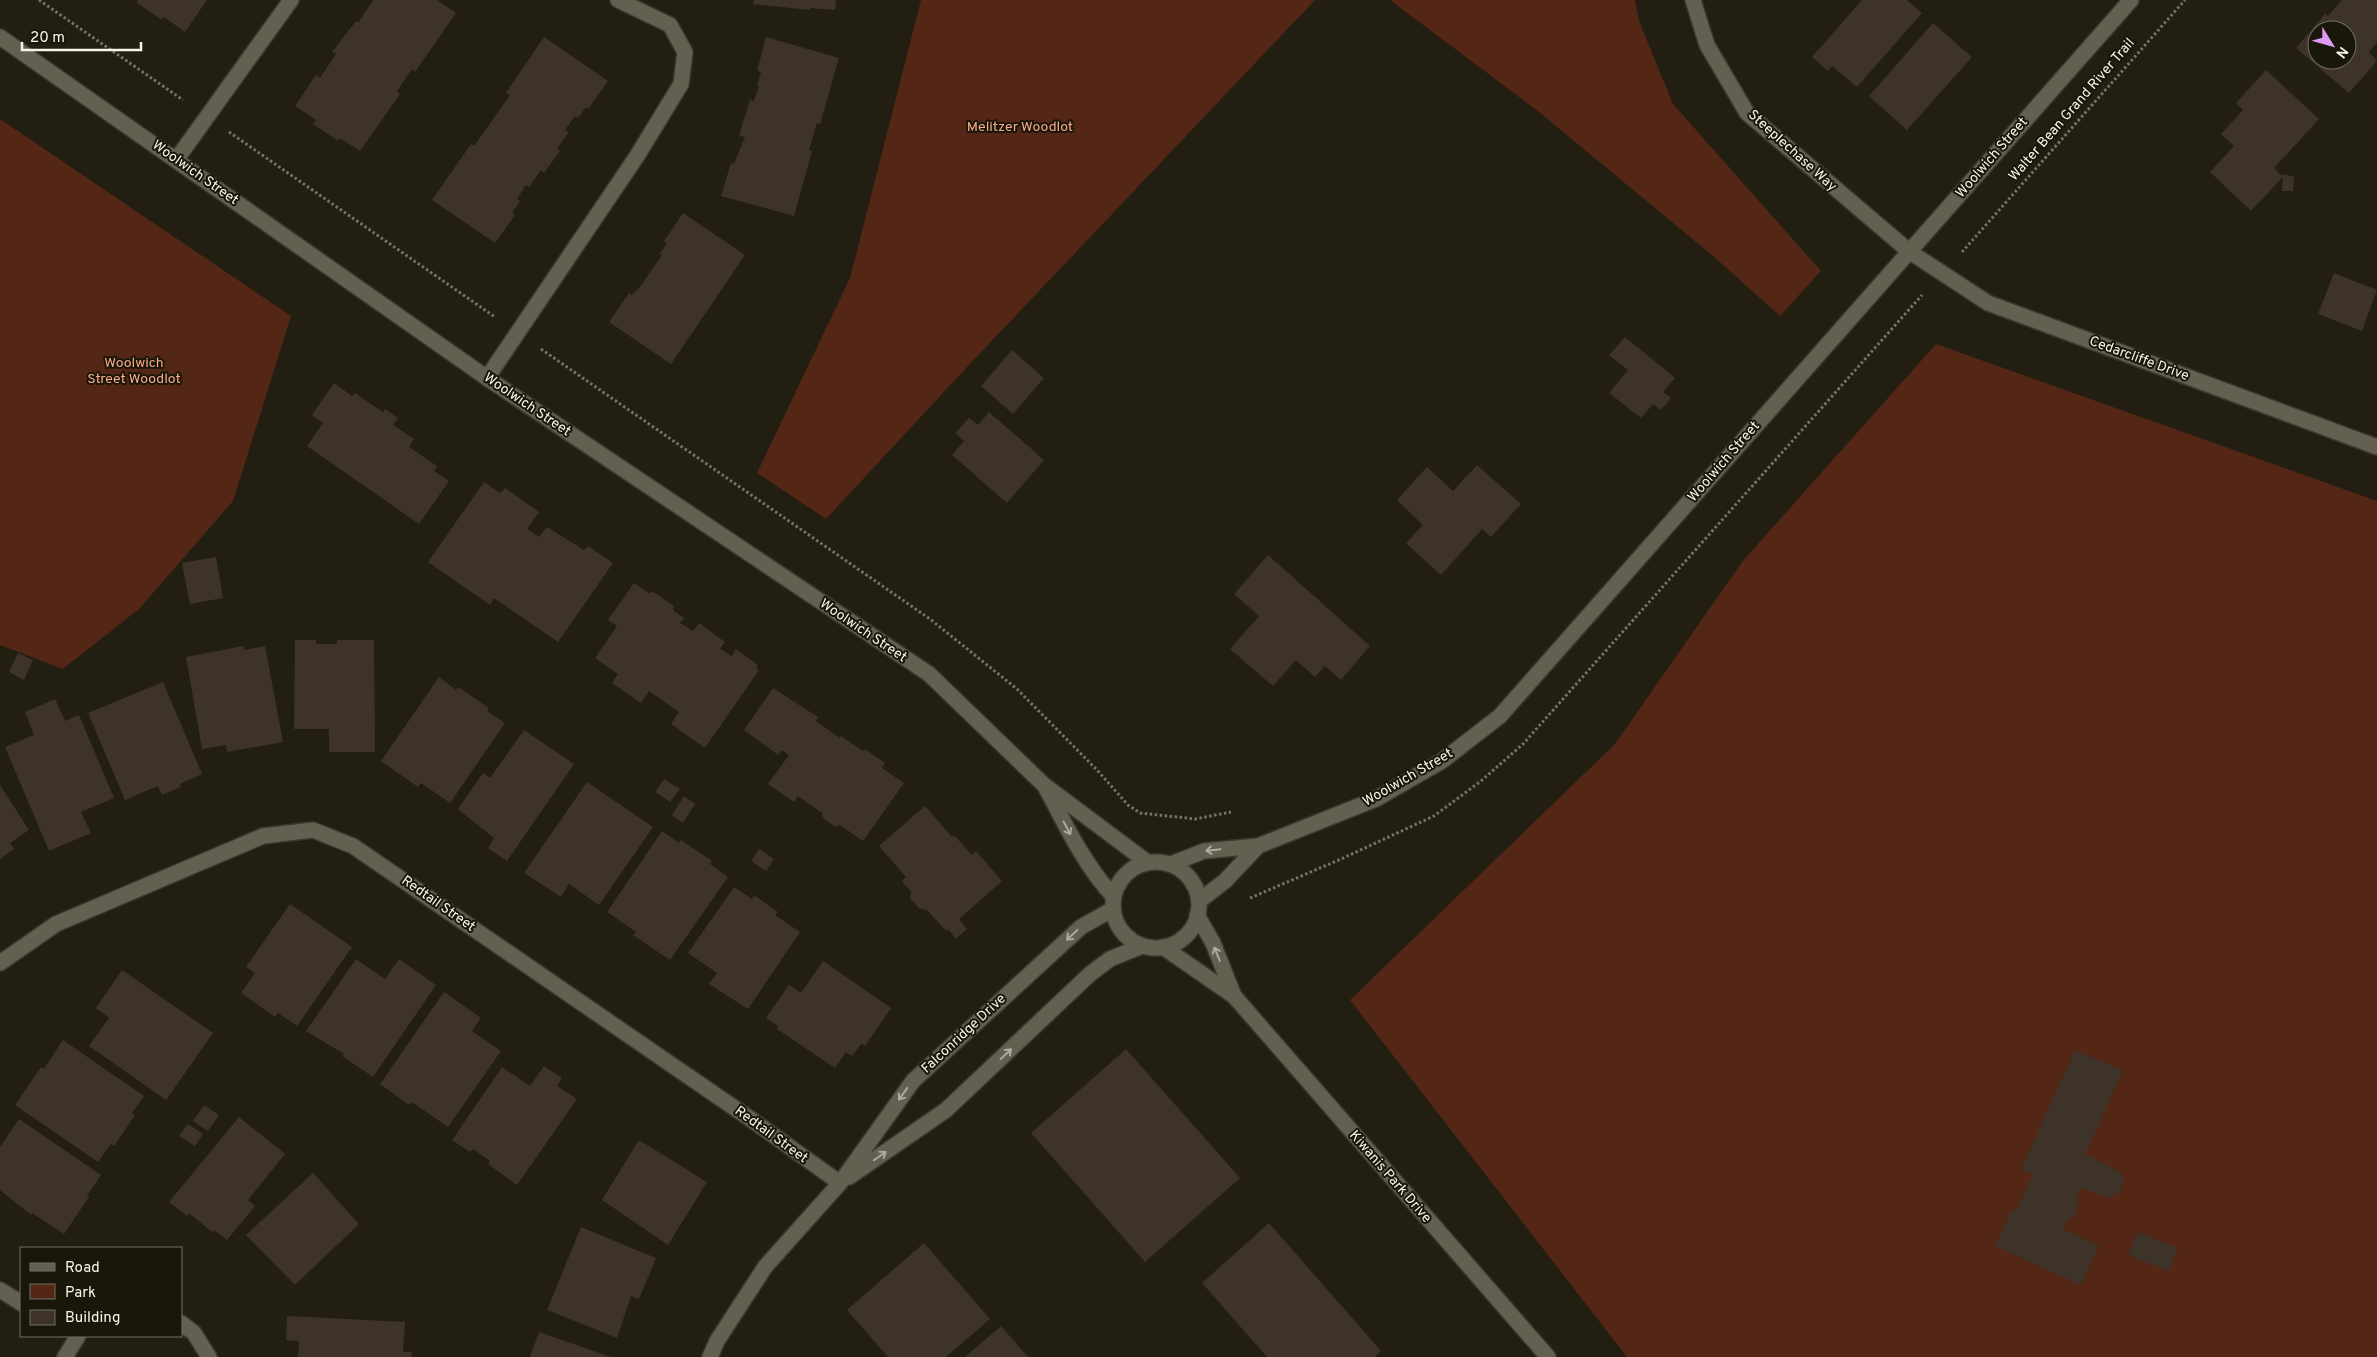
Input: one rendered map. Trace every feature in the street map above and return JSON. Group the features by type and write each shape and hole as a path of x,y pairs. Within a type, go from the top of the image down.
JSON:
{"street":[{"path":"176,160 291,0"},
{"path":"487,378 638,156 681,84 685,52 670,25 618,0"},
{"name":"Steeplechase Way","path":"1693,0 1707,45 1747,114 1910,252"},
{"name":"Woolwich Street","path":"0,37 487,378 929,674 1044,785 1147,862 1159,861 1171,864 1204,851 1258,846 1376,799 1442,761 1500,716 2130,0"},
{"name":"Cedarcliffe Drive","path":"1910,252 1988,303 2377,447"},
{"name":"Woolwich Street","path":"1044,785 1076,845 1113,902 1116,920 1122,931 1131,940 1142,946 1163,947 1176,943 1185,936 1193,926 1198,908 1258,846"},
{"name":"Redtail Street","path":"0,963 56,924 191,866 263,836 313,830 353,846 752,1120 840,1183"},
{"path":"1113,902 1117,884 1125,874 1147,862"},
{"path":"1171,864 1182,870 1190,879 1198,908"},
{"name":"Falconridge Drive","path":"710,1357 717,1341 765,1267 840,1183 913,1081 1081,926 1113,902"},
{"name":"Kiwanis Park Drive","path":"1198,908 1234,996"},
{"name":"Falconridge Drive","path":"840,1183 946,1110 1090,974 1110,959 1142,946"},
{"name":"Kiwanis Park Drive","path":"1163,947 1234,996 1548,1357"},
{"path":"0,1290 20,1302"},
{"path":"182,1324 194,1333 209,1357"},
{"path":"65,1357 76,1337"}],"path":[{"path":"39,0 930,619 1017,690 1097,770 1128,805 1140,813 1195,819 1231,812"},
{"name":"Walter Bean Grand River Trail","path":"1977,236 2185,0"}],"green space":[{"name":"Melitzer Woodlot","path":"921,0 1315,0 968,366 826,519 757,473 850,278"},
{"path":"1390,0 1635,0 1639,21 1673,104 1821,271 1780,316 1713,256 1539,112"},
{"name":"Woolwich Street Woodlot","path":"0,119 291,316 233,501 139,609 63,669 0,645"},
{"path":"1936,344 2377,501 2377,1357 1627,1357 1350,1000 1615,744 1742,562"}],"building":[{"path":"138,0 207,0 185,32 164,17 162,20 137,3"},
{"path":"373,0 437,0 456,13 415,72 412,69 397,91 400,94 360,151 340,138 338,141 313,124 316,120 295,106 316,75 320,78 336,54 332,52 356,21 358,23"},
{"path":"754,0 836,0 835,10 810,8 810,10 753,4"},
{"path":"1862,0 1907,0 1922,13 1857,87 1832,66 1828,71 1812,57"},
{"path":"2342,0 2377,0 2377,42 2369,52 2377,61 2349,93 2322,70 2357,70 2357,20 2320,20 2325,14 2328,16"},
{"path":"1933,23 1972,57 1907,130 1869,96"},
{"path":"2307,35 2307,57 2296,48"},
{"path":"544,37 608,81 588,109 586,107 578,118 575,116 565,130 569,132 557,149 560,151 544,173 541,170 529,187 526,185 517,199 520,201 512,213 515,215 495,243 432,200 471,144 474,146 510,95 506,93"},
{"path":"766,37 839,58 820,124 817,123 809,150 812,151 794,216 721,196 731,163 734,164 745,137 739,135 750,100 754,101 759,86 757,85 761,72 757,71"},
{"path":"2266,70 2319,119 2274,168 2283,177 2251,211 2210,172 2234,146 2221,134 2243,110 2236,103"},
{"path":"2283,174 2294,177 2293,191 2282,191"},
{"path":"683,213 745,255 671,364 609,322 629,293 632,295 640,287 662,255 659,254 667,244 664,241"},
{"path":"2334,273 2377,290 2362,331 2318,314"},
{"path":"1625,337 1675,378 1663,392 1671,398 1661,410 1653,404 1641,418 1609,393 1628,370 1609,355"},
{"path":"1012,350 1044,378 1013,414 981,386"},
{"path":"334,383 352,396 355,393 383,412 385,409 398,418 393,425 414,439 409,447 437,466 434,471 449,481 419,524 307,446 323,423 312,415"},
{"path":"989,412 1044,460 1007,503 952,455 964,441 955,433 969,418 978,425"},
{"path":"1477,465 1521,504 1491,537 1482,529 1441,575 1406,543 1423,525 1397,500 1427,467 1453,491"},
{"path":"484,482 500,493 505,488 539,512 527,529 539,537 547,527 584,550 588,546 613,563 558,642 494,598 490,605 428,562"},
{"path":"1268,555 1370,646 1341,680 1325,666 1315,677 1296,660 1273,686 1230,649 1259,616 1234,594"},
{"path":"216,557 223,598 190,604 182,563"},
{"path":"634,583 650,594 652,591 674,606 673,610 684,618 680,623 693,631 699,623 725,642 720,649 732,656 736,649 758,665 756,668 759,670 705,748 671,724 679,712 649,691 641,703 612,683 618,674 595,658 617,626 608,620"},
{"path":"295,640 316,640 316,644 337,644 337,640 374,640 375,752 329,752 329,729 294,729"},
{"path":"243,646 244,650 265,646 283,742 227,752 226,745 202,749 186,657"},
{"path":"18,653 33,660 24,680 9,672"},
{"path":"439,677 456,690 458,687 489,708 487,711 505,723 450,803 421,783 418,787 381,761"},
{"path":"163,682 202,774 180,784 181,787 162,795 158,786 125,800 88,713"},
{"path":"773,688 818,717 816,721 840,738 841,736 863,751 865,749 885,763 882,768 904,783 863,841 840,825 835,827 823,818 822,813 798,796 794,802 768,784 789,755 782,750 778,755 744,730"},
{"path":"55,699 65,721 79,715 114,798 81,812 91,833 49,851 5,747 34,735 25,712"},
{"path":"524,730 574,764 507,861 488,848 494,838 458,809 483,773 490,778"},
{"path":"664,779 680,789 670,802 655,792"},
{"path":"587,782 653,827 599,905 569,884 561,897 524,873"},
{"path":"0,785 29,830 10,843 14,849 0,859"},
{"path":"684,796 695,804 683,823 672,815"},
{"path":"925,806 952,837 954,835 972,855 976,851 1002,881 959,919 967,929 956,939 927,910 920,909 910,898 911,892 902,881 906,877 879,846"},
{"path":"662,831 679,843 681,840 712,861 710,864 728,877 670,960 633,935 636,932 607,912"},
{"path":"759,849 774,859 766,871 751,861"},
{"path":"734,887 752,899 754,895 778,912 775,915 800,932 748,1009 709,984 717,973 688,953"},
{"path":"290,904 352,947 297,1026 278,1013 275,1017 241,993 255,973 246,967"},
{"path":"356,959 385,979 399,959 436,985 373,1077 342,1056 344,1054 306,1031"},
{"path":"823,961 891,1008 865,1046 862,1043 852,1056 846,1052 835,1068 777,1029 778,1026 766,1018 789,985 801,993"},
{"path":"122,970 213,1033 166,1100 89,1046 109,1018 96,1008"},
{"path":"444,992 481,1018 472,1031 501,1051 448,1127 412,1102 409,1105 380,1084"},
{"path":"63,1040 144,1096 132,1113 135,1115 114,1146 111,1144 98,1162 15,1105 41,1067 44,1069"},
{"path":"1126,1049 1240,1178 1145,1262 1031,1133"},
{"path":"2075,1050 2123,1071 2085,1154 2120,1172 2124,1182 2119,1193 2108,1197 2081,1188 2077,1199 2079,1205 2074,1217 2067,1220 2063,1229 2099,1245 2081,1285 1995,1246 2012,1209 2016,1211 2033,1174 2021,1169"},
{"path":"544,1066 562,1078 557,1086 577,1099 517,1185 488,1164 490,1161 473,1149 470,1152 452,1140 502,1067 530,1086"},
{"path":"204,1105 219,1115 208,1131 193,1121"},
{"path":"239,1117 285,1154 248,1200 255,1206 227,1240 214,1230 212,1232 189,1213 187,1216 169,1202"},
{"path":"19,1119 101,1175 87,1196 89,1197 64,1234 32,1213 31,1215 0,1190 0,1147"},
{"path":"188,1124 203,1134 195,1146 179,1136"},
{"path":"639,1140 707,1182 668,1245 602,1200"},
{"path":"313,1173 359,1224 295,1285 246,1235"},
{"path":"1269,1223 1381,1351 1375,1357 1267,1357 1202,1283"},
{"path":"581,1227 656,1258 639,1299 631,1296 617,1338 547,1310"},
{"path":"2138,1232 2178,1248 2169,1271 2128,1255"},
{"path":"924,1243 990,1319 946,1357 888,1357 847,1310"},
{"path":"287,1316 405,1322 403,1352 412,1352 411,1357 298,1357 299,1341 286,1340"},
{"path":"1001,1326 1028,1357 965,1357"},
{"path":"539,1332 611,1357 530,1357"}]}
